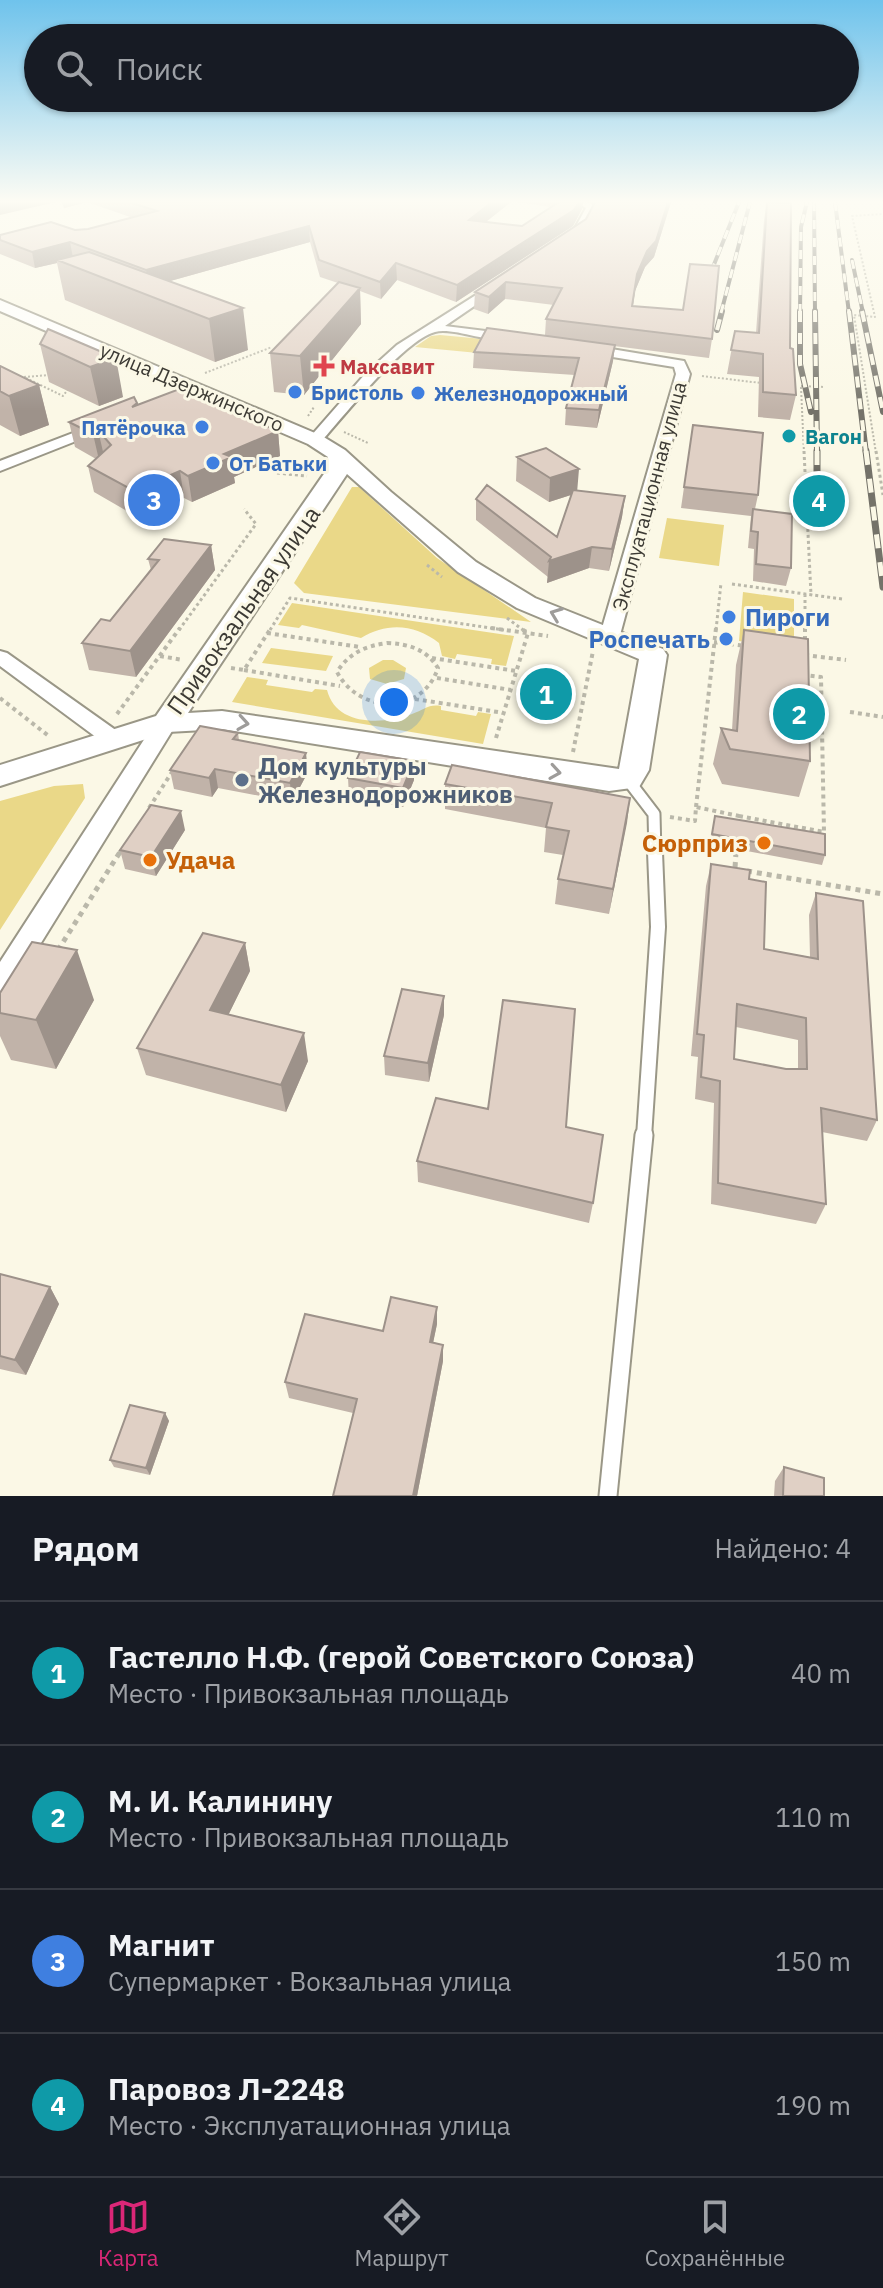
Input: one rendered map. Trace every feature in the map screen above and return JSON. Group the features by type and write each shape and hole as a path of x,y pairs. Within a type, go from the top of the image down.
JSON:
{"street":[{"path":"315,440 371,376 402,348 512,276"},
{"name":"улица Дзержинского","path":"0,305 199,381 315,440 338,454 373,487 479,574 526,603 603,639 653,655 634,770 628,780"},
{"path":"435,328 524,340"},
{"name":"Эксплуатационная улица","path":"568,347 679,364 683,374 603,639"},
{"path":"175,397 199,381"},
{"path":"0,466 114,421"},
{"name":"Привокзальная улица","path":"166,723 332,481 339,468 338,454"},
{"path":"332,481 373,487"},
{"path":"0,657 107,734"},
{"path":"0,776 107,734 166,723 222,720 609,780 628,780"},
{"path":"0,985 166,723"}],"lane":[{"path":"608,1496 643,1151 658,927 654,814 628,780"}],"path":[{"path":"866,272 875,317 854,315 883,495"},
{"path":"199,381 272,347"},
{"path":"683,374 771,384"},
{"path":"52,375 24,377 63,396 71,384"},
{"path":"696,807 824,832 821,677 804,675 808,594 801,385 825,387"},
{"path":"107,734 113,720 256,524 244,509"},
{"path":"654,814 695,821 721,583"},
{"path":"732,584 842,599"},
{"path":"244,670 290,598 555,637"},
{"path":"267,633 361,648 401,643 414,646 432,658 516,671"},
{"path":"495,742 528,633"},
{"path":"572,755 603,639"},
{"path":"714,642 759,648"},
{"path":"341,686 337,672 345,658 361,648"},
{"path":"804,654 846,660"},
{"path":"160,656 341,686 364,700 380,703 413,699 504,713"},
{"path":"413,699 428,690 437,678 438,668 432,658"},
{"path":"437,678 511,690"},
{"path":"0,698 55,741 41,745"},
{"path":"850,712 883,717"},
{"path":"144,816 178,763"},
{"path":"738,829 739,816"},
{"path":"51,960 127,842"},
{"path":"737,842 735,868 883,894"}],"shaded area":[{"path":"431,336 516,342 478,353 415,347"},
{"path":"352,487 359,487 437,558 531,622 304,593 294,583"},
{"path":"667,518 724,525 719,566 659,558"},
{"path":"743,592 794,599 794,649 739,641"},
{"path":"292,603 514,636 506,666 491,664 492,659 457,654 455,659 442,656 439,643 430,637 401,627 381,629 361,638 302,625 299,628 278,625"},
{"path":"271,648 333,656 326,671 262,663"},
{"path":"383,660 393,660 406,668 404,679 387,684 370,679 369,668"},
{"path":"247,677 268,680 266,685 312,692 315,689 327,690 340,710 362,720 400,718 437,706 441,706 441,710 476,716 478,712 491,714 483,744 232,702"},
{"path":"83,784 85,798 0,930 0,801 54,786"}],"building":[{"path":"87,272 143,272 243,308 209,319"},
{"path":"352,272 389,272 380,282"},
{"path":"420,272 478,272 457,285"},
{"path":"506,272 638,272 632,306 683,310 689,272 718,272 712,339 546,319 562,288 506,282 489,297 475,292"},
{"path":"763,272 791,272 790,348 793,349 796,395 763,392 763,354 731,350 735,331 759,333"},
{"path":"339,282 360,288 300,356 270,353"},
{"path":"487,328 615,345 599,410 566,408 579,358 474,352"},
{"path":"48,329 116,358 90,367 40,344"},
{"path":"0,366 39,385 9,396 0,391"},
{"path":"182,388 278,431 224,454 232,457 188,476 180,471 134,491 88,466 111,445 98,430 93,434 69,422 134,397 137,403 132,407"},
{"path":"693,425 763,433 758,495 684,487"},
{"path":"546,448 579,469 550,478 517,457"},
{"path":"487,485 557,537 573,490 625,496 612,549 592,547 549,561 551,557 476,499"},
{"path":"753,509 792,514 791,568 756,564 758,532 751,531"},
{"path":"164,539 211,545 130,651 82,643 101,619 110,621 159,560 148,559"},
{"path":"744,630 808,639 810,761 730,749 721,728 737,731"},
{"path":"200,726 238,733 233,739 306,753 290,783 215,769 209,778 170,770"},
{"path":"360,752 414,761 403,788 348,778"},
{"path":"452,765 630,798 613,889 558,879 569,831 546,827 552,803 445,784"},
{"path":"151,805 181,811 151,857 120,850"},
{"path":"715,816 825,834 825,855 712,834"},
{"path":"711,864 750,870 749,879 766,882 764,949 818,959 816,893 863,901 877,1120 821,1108 826,1204 718,1183 720,1081 701,1077 704,1035 697,1034","holes":["737,1004 806,1018 807,1069 786,1069 734,1059"]},
{"path":"203,933 245,943 210,1010 304,1033 281,1085 137,1048"},
{"path":"32,942 77,950 36,1020 0,1013 0,993"},
{"path":"402,989 444,996 428,1063 384,1056"},
{"path":"503,1000 575,1009 566,1127 603,1135 593,1203 417,1161 436,1098 488,1109"},
{"path":"0,1274 50,1287 15,1360 0,1356"},
{"path":"391,1297 437,1307 430,1342 443,1345 413,1496 333,1496 357,1399 285,1382 305,1314 383,1331"},
{"path":"130,1405 165,1413 146,1468 110,1460"},
{"path":"784,1467 824,1478 824,1496 783,1496"}],"railway":[{"path":"721,313 732,272"},
{"path":"800,272 800,313"},
{"path":"815,272 815,313"},
{"path":"844,272 849,313"},
{"path":"854,272 863,313"},
{"path":"717,330 722,311"},
{"path":"815,311 817,453"},
{"path":"849,311 866,453"},
{"path":"862,311 883,412"},
{"path":"800,313 800,364 811,412"},
{"path":"866,451 883,587"},
{"path":"817,453 817,477"}],"place":[{"name":"Максавит","path":"324,366"},
{"name":"Бристоль","path":"295,392"},
{"name":"Железнодорожный","path":"418,393"},
{"name":"Пятёрочка","path":"202,427"},
{"name":"Вагон","path":"789,436"},
{"name":"От Батьки","path":"213,463"},
{"name":"Магнит","path":"154,500"},
{"name":"Паровоз Л-2248","path":"819,501"},
{"name":"Пироги","path":"729,617"},
{"name":"Роспечать","path":"726,639"},
{"name":"Гастелло Н.Ф. (герой Советского Союза)","path":"546,694"},
{"name":"М. И. Калинину","path":"799,714"},
{"name":"Дом культуры Железнодорожников","path":"242,780"},
{"name":"Сюрприз","path":"764,843"},
{"name":"Удача","path":"150,860"}]}
